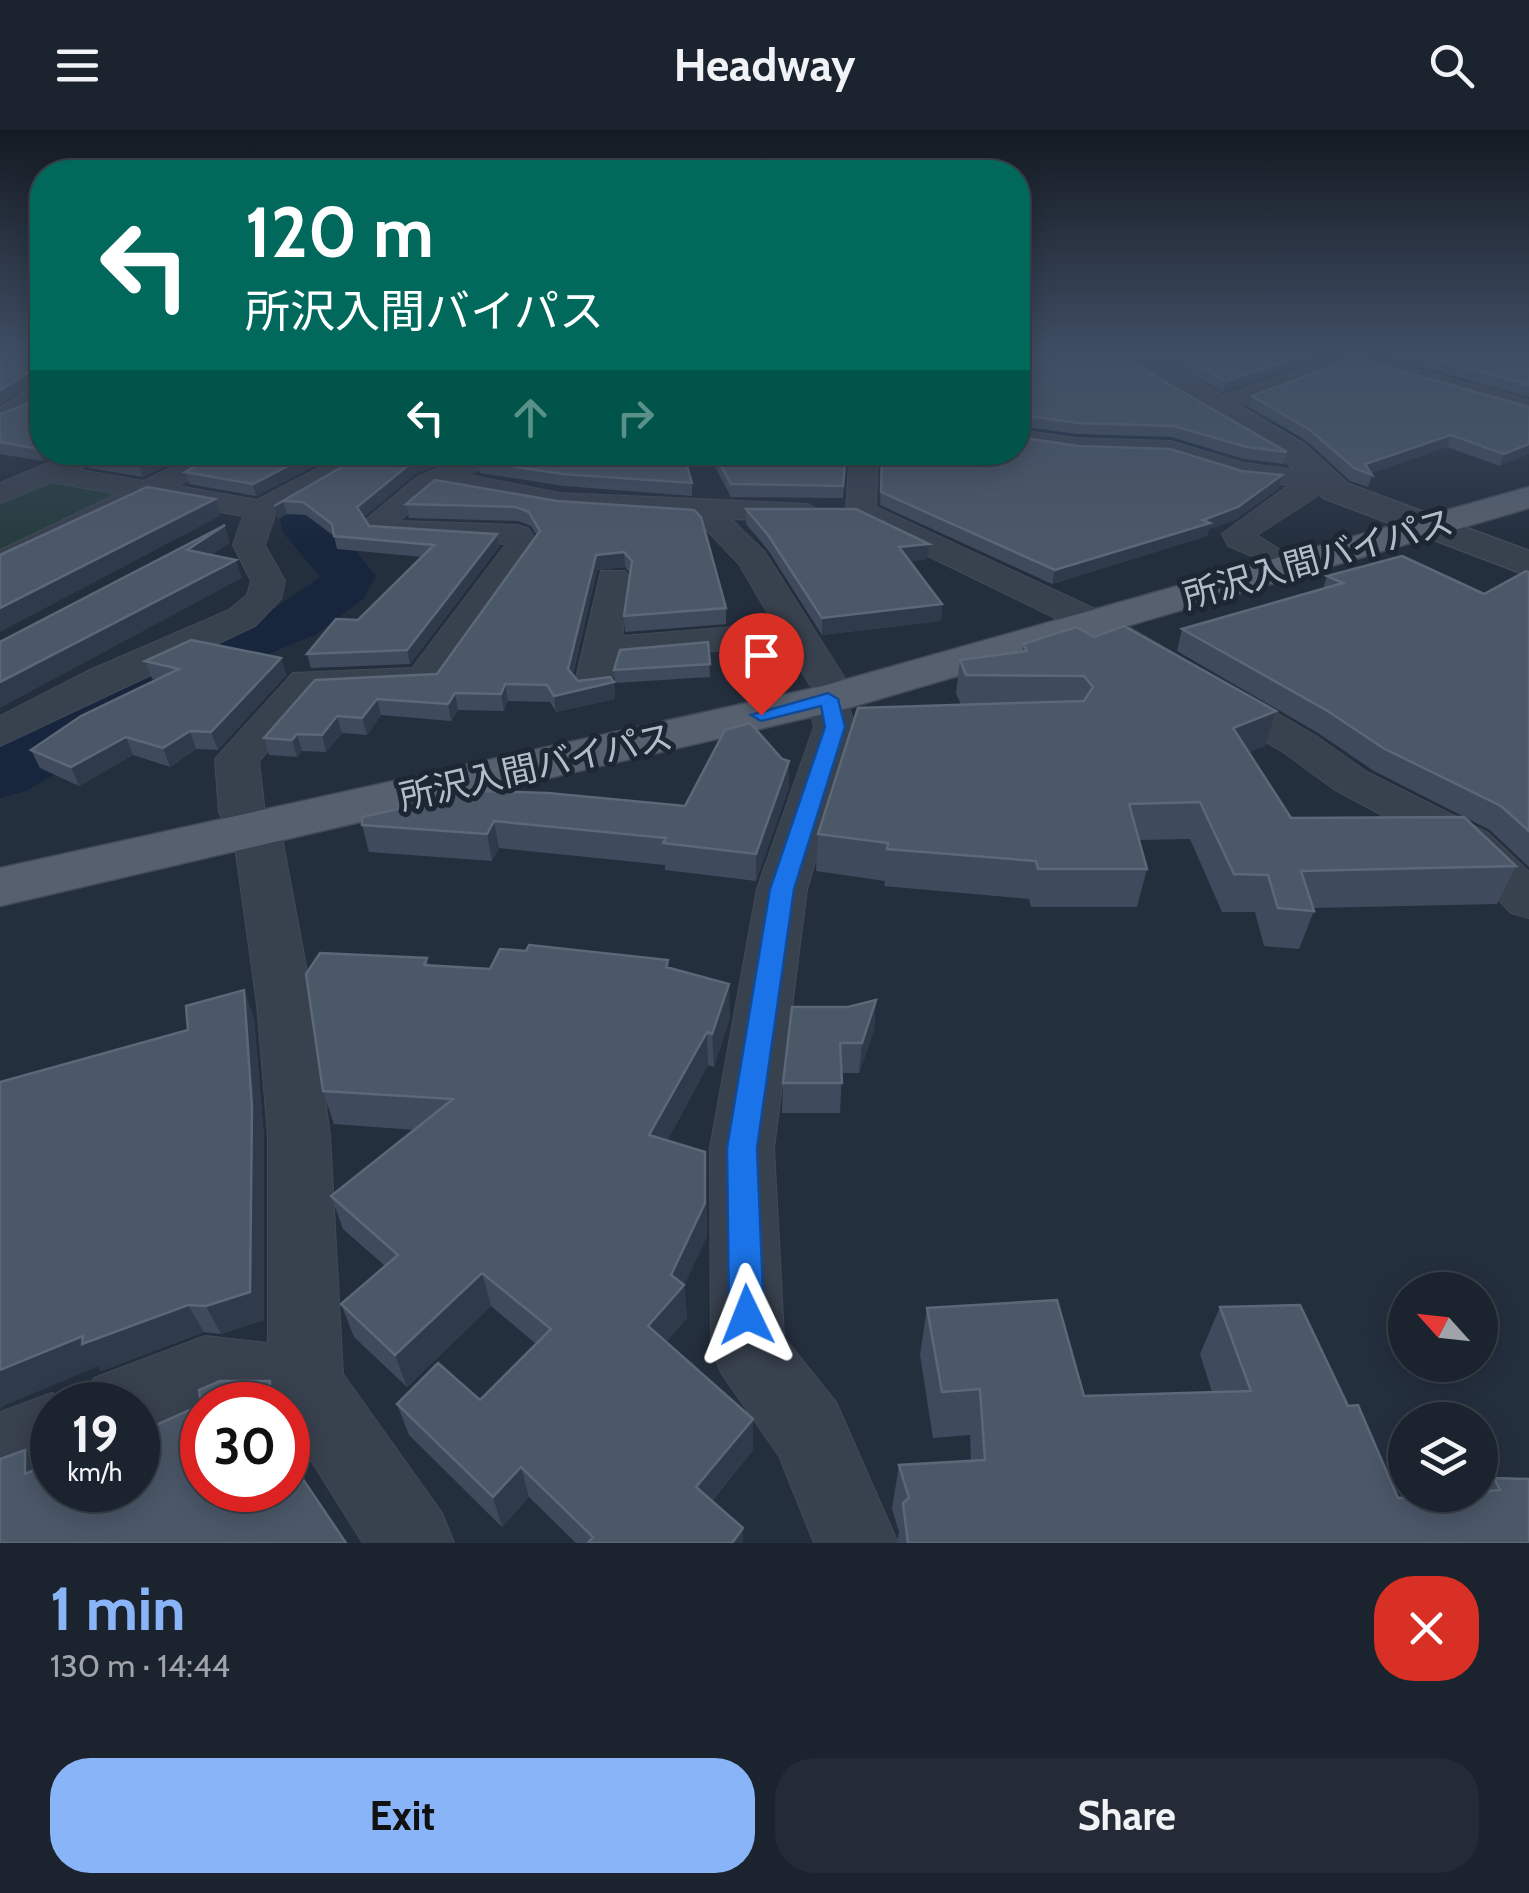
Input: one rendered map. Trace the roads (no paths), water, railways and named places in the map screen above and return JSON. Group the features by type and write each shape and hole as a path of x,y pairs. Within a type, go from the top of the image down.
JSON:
{"main road":[{"name":"所沢入間バイパス","path":"1084,617 1413,522 1529,480"},
{"name":"所沢入間バイパス","path":"0,858 250,823 840,707 1269,553 1529,497"},
{"name":"所沢入間バイパス","path":"0,887 250,823"}],"street":[{"path":"1230,414 1285,446 1321,482"},
{"path":"1030,440 1076,446 1171,448 1240,471 1321,482 1413,522 1529,564"},
{"path":"4,491 67,465"},
{"path":"0,562 199,465"},
{"path":"208,538 348,465"},
{"path":"306,1382 299,1136 285,1004 238,759 307,680 423,680 523,543 517,535 449,536 384,529 378,522 438,478 468,465"},
{"path":"862,512 864,465"},
{"path":"50,473 259,514"},
{"path":"438,478 560,502 705,511 862,512 1084,617 1301,745 1351,781 1470,843 1529,901"},
{"path":"1269,553 1240,539 1238,534 1306,487 1321,482"},
{"path":"705,511 753,560 840,707 782,889 742,1148 748,1349 808,1430 856,1543"},
{"path":"0,733 104,678 242,618 264,599 268,580 249,545 259,514"},
{"path":"594,686 614,578"},
{"path":"603,649 797,633"},
{"path":"52,667 104,678"},
{"path":"181,1382 205,1373 281,1382"},
{"path":"310,1391 412,1543"},
{"path":"0,1452 30,1440"}],"waterway":[{"path":"1030,431 1083,438 1213,440 1278,433 1337,414"},
{"path":"0,776 208,657 296,621 343,587 348,576 308,531 305,519 341,488 388,465"}]}
